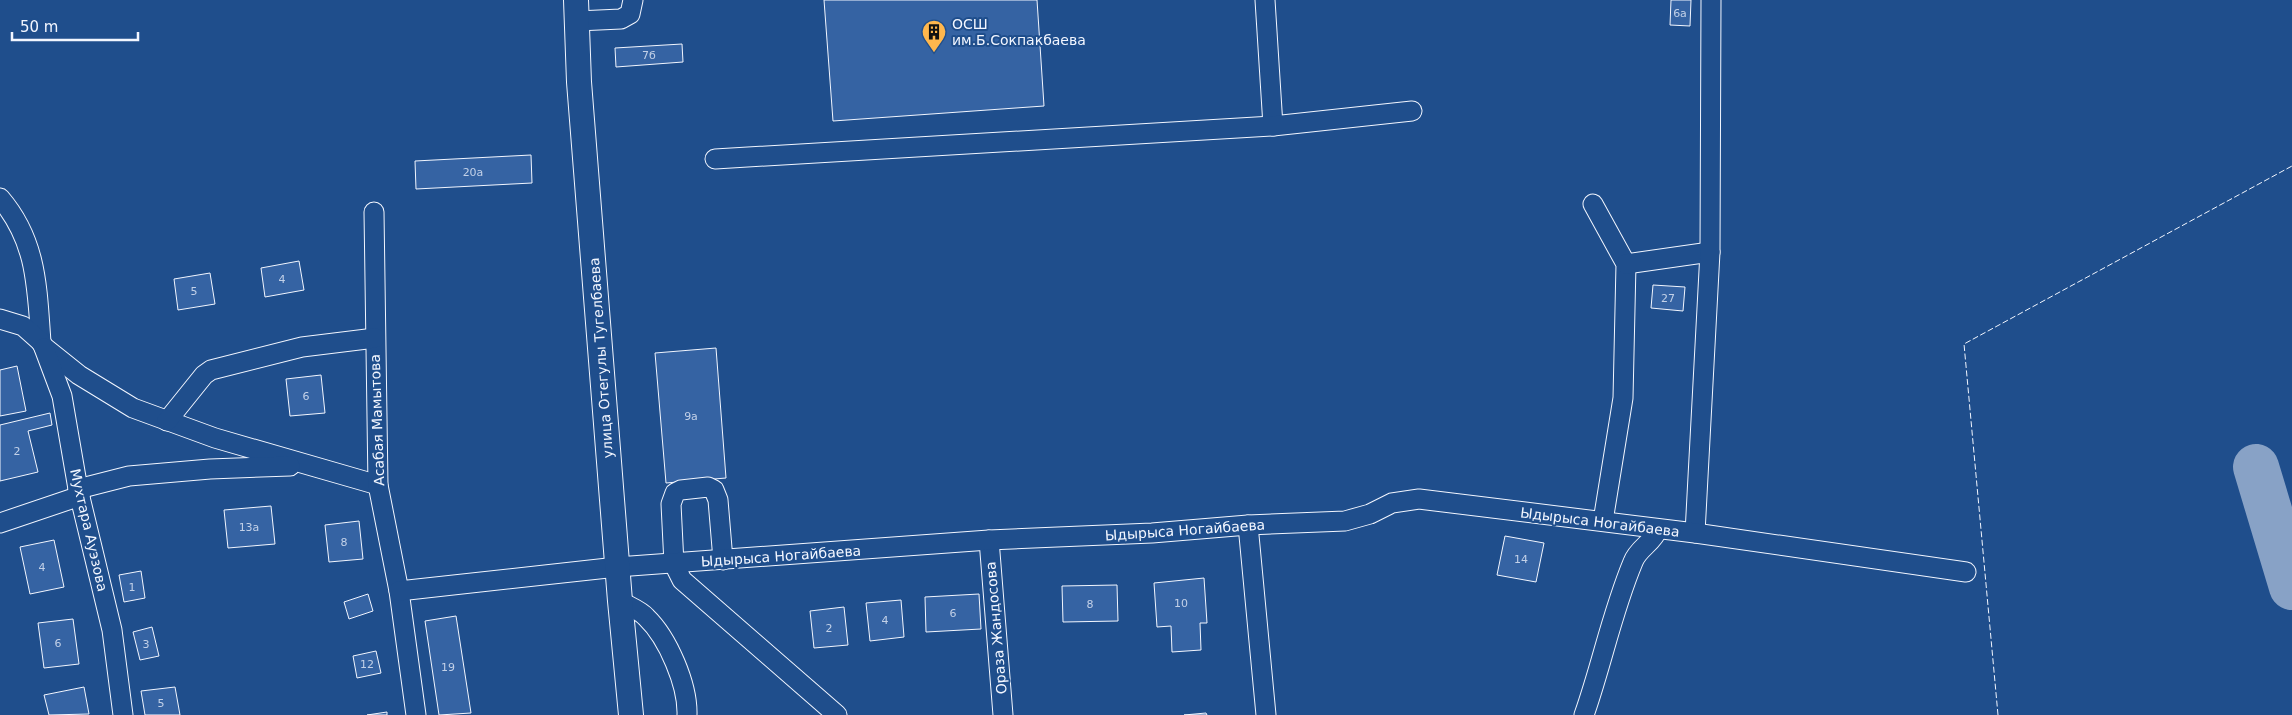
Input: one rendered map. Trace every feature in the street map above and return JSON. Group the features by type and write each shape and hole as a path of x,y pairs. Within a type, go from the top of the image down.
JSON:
{"main road":[{"name":"улица Отегулы Тугелбаева","path":"576,11 579,82 617,567 631,715"}],"street":[{"path":"576,11 621,19 630,14 633,0"},
{"path":"1265,0 1273,126"},
{"path":"1695,533 1710,252 1711,0"},
{"path":"715,159 1273,126 1412,111"},
{"path":"0,198 22,229 32,255 42,344"},
{"path":"1593,204 1626,264 1623,398 1603,521"},
{"name":"Асабая Мамытова","path":"374,212 374,338 378,485 399,591 416,715"},
{"path":"1626,264 1710,252"},
{"path":"0,319 23,326 79,375 133,408 215,438 378,485"},
{"path":"167,421 204,375 211,370 302,347 374,338"},
{"name":"Мухтара Ауэзова","path":"42,344 62,396 79,493 112,630 123,715"},
{"path":"0,523 129,476 210,469 307,465"},
{"path":"723,560 718,500 714,490 708,487 681,490 675,493 671,504 674,564 682,580 837,715"},
{"name":"Ыдырыса Ногайбаева","path":"399,591 617,567 989,540 1152,533 1248,525 1345,521 1370,514 1392,503 1419,500 1695,533 1966,572"},
{"path":"1248,525 1266,715"},
{"path":"1584,715 1599,673 1611,620 1634,559 1655,538 1658,529"},
{"name":"Ораза Жандосова","path":"989,540 1003,715"},
{"path":"620,601 646,616 665,641 688,699 687,715"}],"building":[{"name":"ОСШ им.Б.Сокпакбаева","path":"824,0 1037,0 1044,106 833,121"},
{"path":"1671,0 1691,0 1690,26 1670,25"},
{"path":"682,44 683,62 616,67 615,48"},
{"path":"531,155 532,183 416,189 415,161"},
{"path":"299,261 304,290 265,297 261,268"},
{"path":"210,273 215,304 178,310 174,279"},
{"path":"1653,285 1685,287 1683,311 1651,308"},
{"path":"716,348 726,478 666,483 655,353"},
{"path":"17,366 26,411 0,416 0,370"},
{"path":"321,375 325,413 290,416 286,379"},
{"path":"50,413 52,425 28,431 38,472 0,481 0,425"},
{"path":"271,506 275,544 228,548 224,510"},
{"path":"359,521 363,559 329,562 325,525"},
{"path":"1505,536 1544,543 1536,582 1497,575"},
{"path":"54,540 64,587 30,594 20,547"},
{"path":"141,571 145,598 124,602 119,575"},
{"path":"1204,578 1207,623 1200,623 1201,650 1172,652 1171,626 1157,627 1154,583"},
{"path":"1117,585 1118,621 1063,622 1062,586"},
{"path":"368,594 373,611 349,619 344,602"},
{"path":"979,594 981,629 926,632 925,597"},
{"path":"901,600 904,637 870,641 866,603"},
{"path":"844,607 848,645 814,648 810,611"},
{"path":"456,616 471,713 439,715 425,621"},
{"path":"73,619 79,664 44,668 38,623"},
{"path":"152,627 159,656 140,660 133,632"},
{"path":"376,651 381,673 357,678 353,656"},
{"path":"84,687 89,714 49,715 44,695"},
{"path":"175,687 180,715 145,715 141,691"},
{"path":"387,712 387,715 367,715"},
{"path":"1206,713 1207,715 1184,715"}],"taxiway":[{"path":"2256,467 2292,587"}],"fence":[{"path":"1998,715 1964,344 2292,166"}],"place":[{"name":"ОСШ им.Б.Сокпакбаева","path":"934,53"}]}
